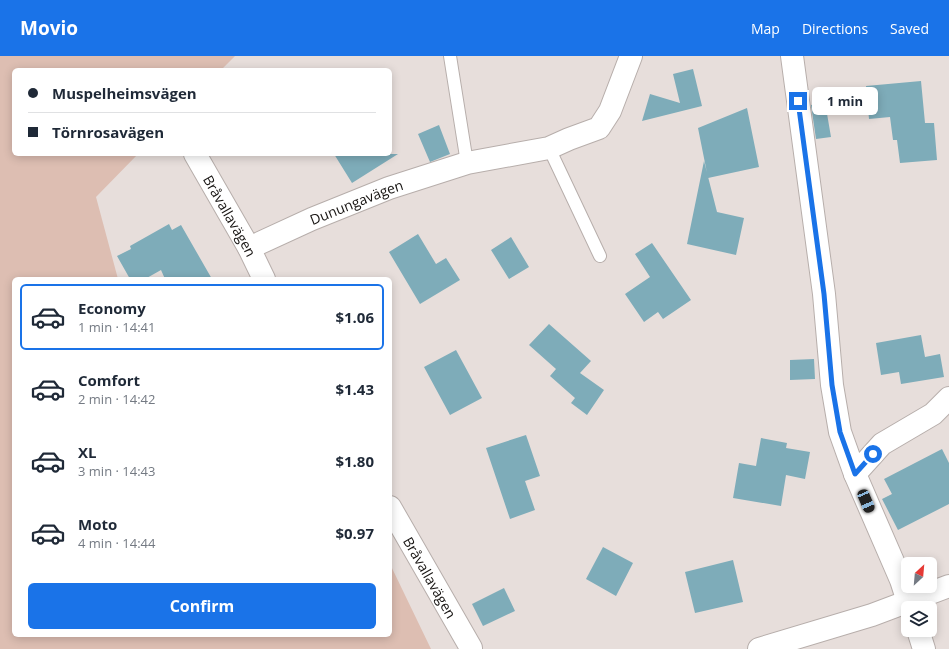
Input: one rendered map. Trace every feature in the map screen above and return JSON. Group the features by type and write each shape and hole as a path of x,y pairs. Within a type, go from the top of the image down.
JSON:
{"street":[{"name":"Dunungavägen","path":"249,248 312,219 388,188 467,163 549,148 599,128 610,111 631,56"},
{"path":"792,56 824,294 832,385 840,432 855,474 896,569 908,601"},
{"name":"Bråvallavägen","path":"196,156 249,248 263,277"},
{"path":"855,474 882,444 933,414 949,398"},
{"name":"Bråvallavägen","path":"392,510 471,648"},
{"path":"917,601 949,586"},
{"path":"759,649 901,607"},
{"path":"920,637 924,649"}],"lane":[{"path":"450,56 467,163"},
{"path":"549,148 600,256"}],"shaded area":[{"path":"0,56 235,56 223,68 12,68 12,156 136,156 96,197 117,277 12,277 12,637 392,637 392,568 431,649 0,649"}],"building":[{"path":"693,69 702,106 642,121 650,94 680,103 673,74"},
{"path":"921,81 925,123 934,123 937,160 900,163 897,140 893,140 890,117 869,119 866,86"},
{"path":"825,102 831,137 816,139 811,105"},
{"path":"747,108 759,167 708,178 698,128"},
{"path":"439,125 450,154 430,162 418,134"},
{"path":"392,154 398,154 352,183 335,156 392,156"},
{"path":"704,161 717,212 744,218 736,255 687,244"},
{"path":"169,224 172,230 181,225 211,277 164,277 161,270 149,277 129,277 117,256 131,249 130,246"},
{"path":"418,234 436,264 446,258 460,280 420,304 389,252"},
{"path":"511,237 529,267 509,279 491,250"},
{"path":"652,243 691,300 663,319 658,312 644,322 625,294 650,277 635,254"},
{"path":"549,324 591,361 580,373 604,390 587,415 571,403 575,398 550,376 556,369 529,345"},
{"path":"921,335 925,357 940,354 944,377 901,384 899,372 881,375 876,343"},
{"path":"456,350 482,398 450,415 424,367"},
{"path":"814,359 815,379 790,380 790,360"},
{"path":"526,435 540,476 525,481 535,510 510,519 486,448"},
{"path":"761,438 787,443 786,448 810,452 805,479 786,475 781,506 733,498 739,463 756,466"},
{"path":"942,449 949,463 949,504 898,530 882,499 892,494 884,479"},
{"path":"603,547 633,563 616,596 586,579"},
{"path":"733,560 743,602 695,613 685,572"},
{"path":"504,588 515,611 483,626 472,604"}],"route":[{"path":"798,101 824,294 832,385 840,432 855,474 873,454"}]}
